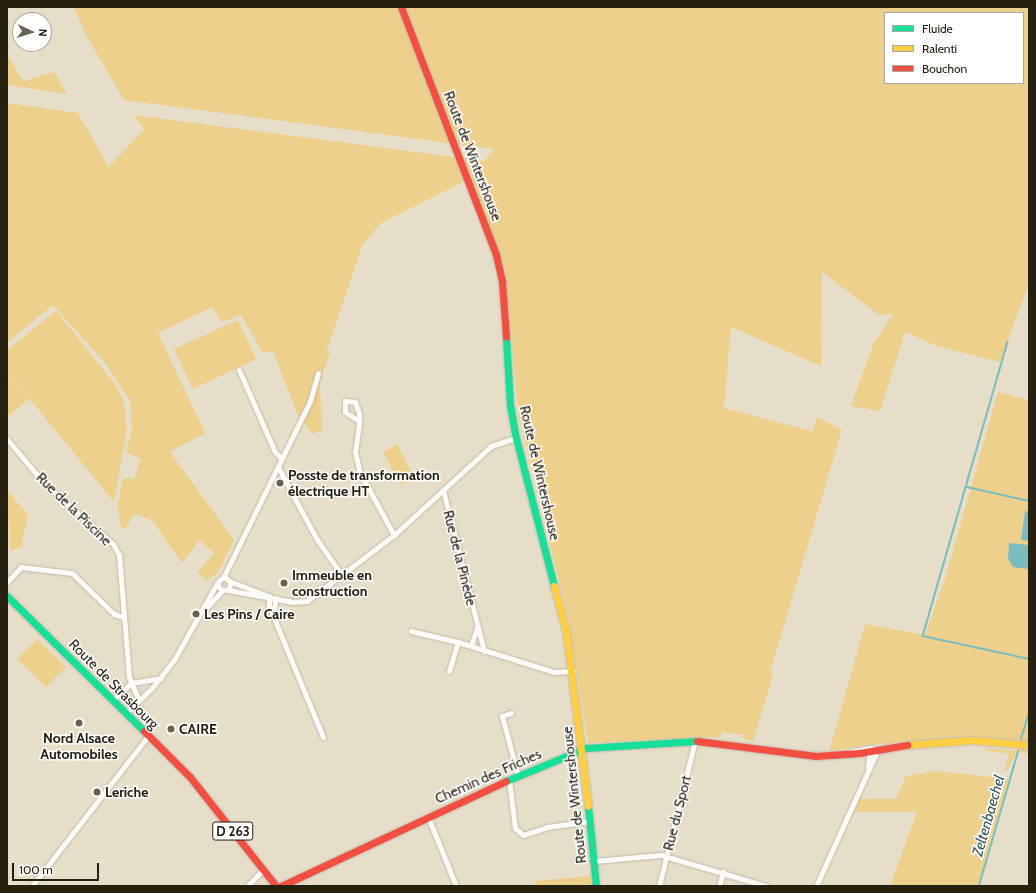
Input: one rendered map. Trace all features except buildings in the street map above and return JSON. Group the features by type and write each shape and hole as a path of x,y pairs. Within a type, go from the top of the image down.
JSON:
{"street":[{"name":"Route de Wintershouse","path":"401,7 496,255 502,282 510,405 516,438 566,631 583,749 596,886"},
{"path":"239,370 275,452 282,459"},
{"path":"202,613 225,590 230,559 278,467 310,401 318,373"},
{"path":"359,421 355,448 356,462 368,490 394,535"},
{"path":"126,713 161,678 183,647 217,583 227,580 275,598 297,603 307,601 394,535 491,446 516,438"},
{"name":"Rue de la Piscine","path":"7,439 43,482 113,544 119,555 123,617 131,683 138,700"},
{"path":"278,467 316,538 341,574"},
{"name":"Rue de la Pinède","path":"443,490 484,651"},
{"path":"7,582 21,567 72,573 114,614 123,617"},
{"path":"217,583 225,590 269,596"},
{"name":"Route de Strasbourg","path":"7,596 190,777 276,886"},
{"path":"269,596 269,606 323,737"},
{"path":"275,598 275,621"},
{"path":"471,646 478,626"},
{"path":"411,631 458,642 554,672 572,671"},
{"path":"449,671 458,642"},
{"path":"112,700 131,683 161,678"},
{"path":"511,713 502,716 518,776"},
{"path":"32,886 148,736"},
{"name":"Chemin des Friches","path":"281,886 509,780 583,749 695,740 722,742 805,755 859,753 885,747 972,740 1029,744"},
{"name":"Rue du Sport","path":"659,886 695,740"},
{"path":"816,886 866,774 869,757 874,749"},
{"path":"509,780 515,828 523,835 547,827 583,824 591,821"},
{"path":"428,817 456,886"},
{"path":"594,861 666,857 723,872 766,886"},
{"path":"246,886 263,870"},
{"path":"719,886 723,872"}],"shaded area":[{"path":"74,7 1029,7 1029,283 1000,362 937,346 905,332 880,411 851,406 873,345 893,314 879,315 822,272 821,366 731,327 724,408 812,431 817,417 842,430 771,669 773,675 753,741 744,739 744,735 722,732 721,737 588,743 568,617 519,417 504,265 465,181 381,223 363,244 327,349 330,353 320,382 322,430 312,434 297,413 273,351 263,353 241,315 222,322 212,307 158,333 205,433 170,452 234,540 218,573 207,580 197,573 214,553 199,540 182,563 152,520 134,514 125,530 120,525 118,505 123,478 134,479 141,459 126,452 132,429 130,401 106,364 53,305 7,343 7,103 78,113 109,167 144,129 134,115 484,161 494,149 124,100 86,35"},
{"path":"7,54 23,81 54,72 67,94 7,85"},
{"path":"56,311 115,384 124,402 127,430 114,502 7,371 7,350"},
{"path":"238,320 256,359 193,389 174,349"},
{"path":"7,372 29,399 7,417"},
{"path":"998,392 1029,400 1029,754 1017,751 1018,740 971,737 867,745 829,752 865,624 925,635 946,576"},
{"path":"397,444 414,477 400,485 383,452"},
{"path":"7,490 28,515 21,548 10,550"},
{"path":"37,639 66,667 46,687 17,659"},
{"path":"987,748 1017,751 1007,771 1004,771 1009,754 986,750"},
{"path":"935,771 1009,779 978,886 890,886 917,812 854,812 859,799 896,799 906,776"},
{"path":"591,876 592,886 535,886 536,881"}],"water":[{"path":"1025,511 1029,512 1029,541 1021,540"},
{"path":"1009,543 1029,545 1029,569 1013,567 1008,559"}],"waterway":[{"path":"1008,342 923,636 1029,659"},
{"path":"967,487 1029,501"},
{"name":"Zeltenbaechel","path":"1021,739 1029,713"},
{"name":"Zeltenbaechel","path":"979,886 1018,752"}],"traffic: fast":[{"path":"506,337 510,405 516,438 554,586"},
{"path":"7,596 144,731"},
{"path":"506,781 586,748 697,741"},
{"path":"588,806 596,886"}],"traffic: slow":[{"path":"554,586 566,631 588,806"},
{"path":"907,745 972,740 1029,745"}],"traffic: jam":[{"path":"401,7 496,255 502,282 506,337"},
{"path":"144,731 190,777 276,886"},
{"path":"697,741 816,756 859,753 907,745"},
{"path":"281,886 506,781"}],"place":[{"name":"Posste de transformation électrique HT","path":"280,483"},
{"name":"Immeuble en construction","path":"284,583"},
{"name":"Les Pins / Caire","path":"196,614"},
{"name":"Nord Alsace Automobiles","path":"79,723"},
{"name":"CAIRE","path":"171,729"},
{"name":"Leriche","path":"97,792"}]}
